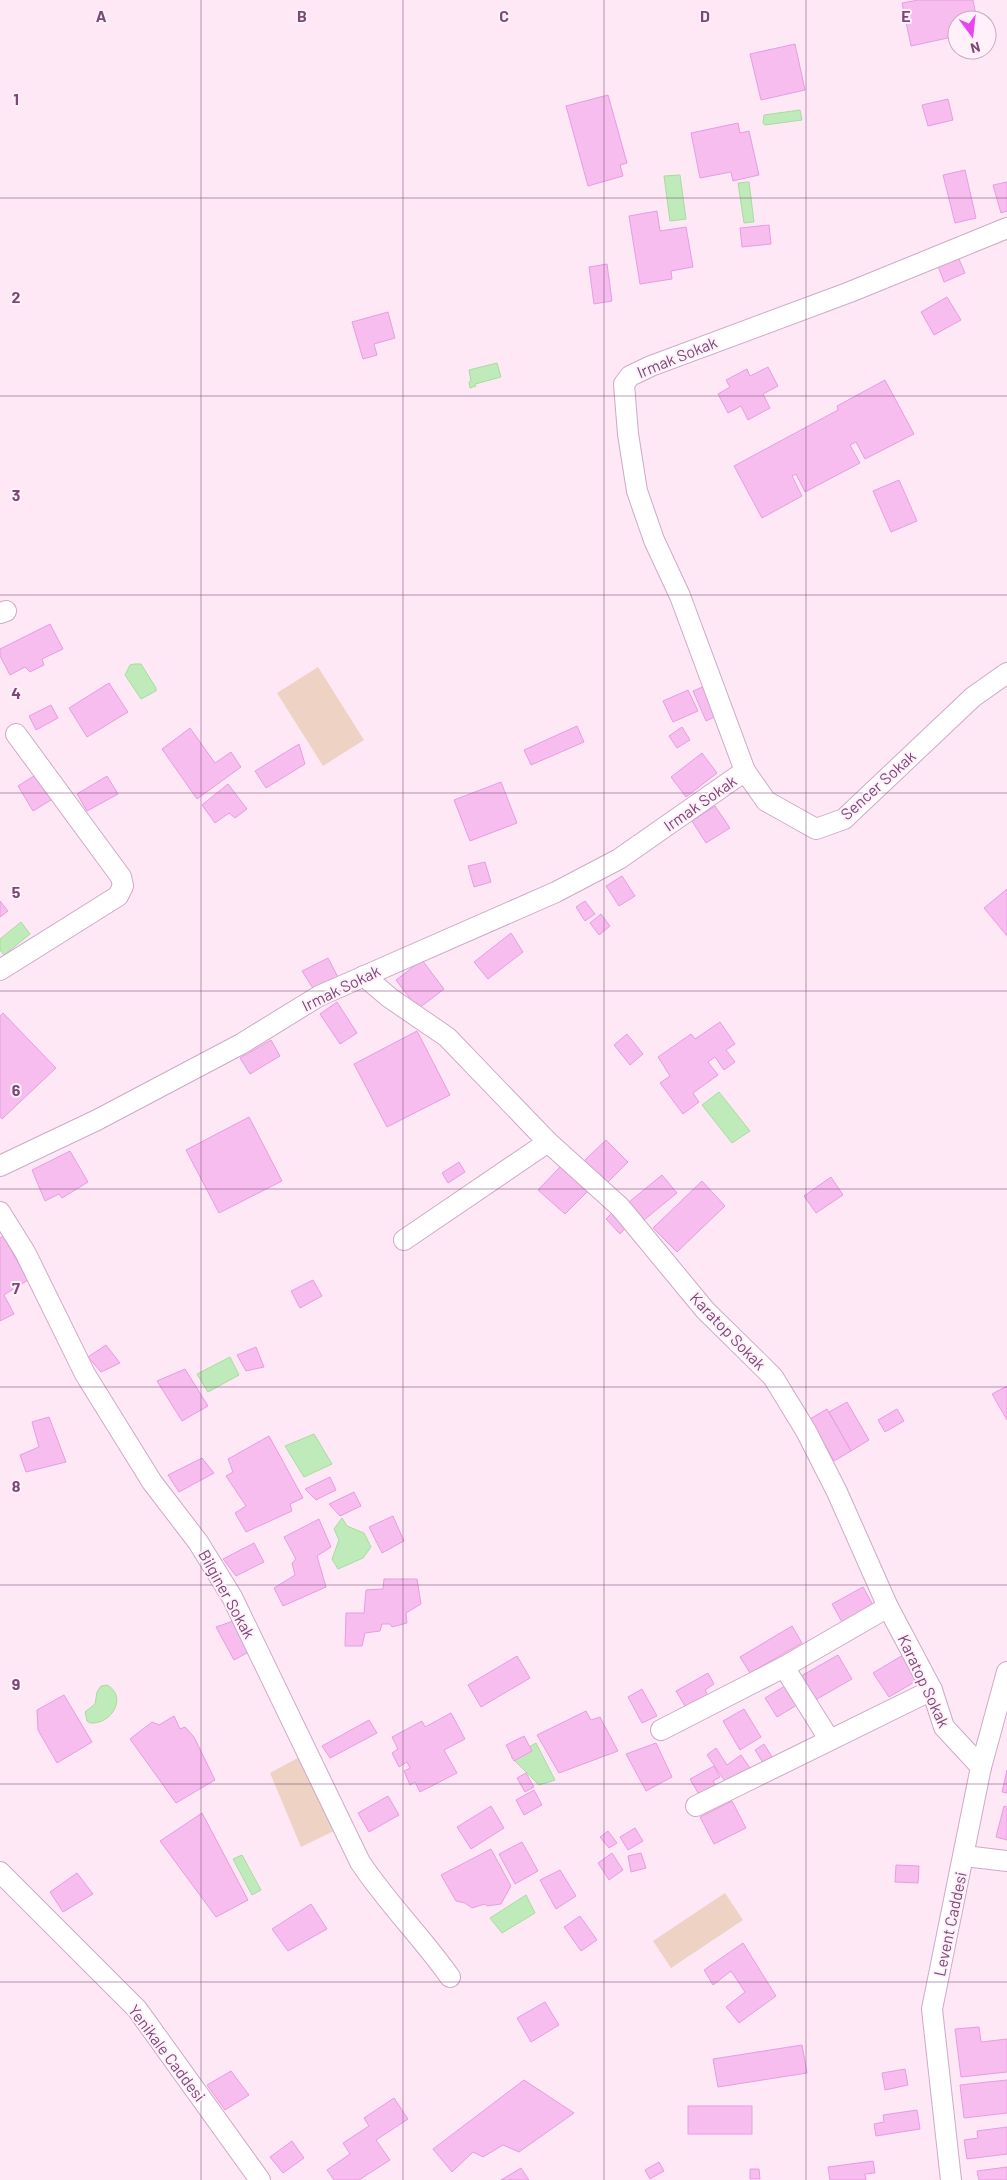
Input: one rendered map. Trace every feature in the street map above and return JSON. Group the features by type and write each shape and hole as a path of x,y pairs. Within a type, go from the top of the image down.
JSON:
{"street":[{"name":"Irmak Sokak","path":"0,1166 105,1115 241,1044 319,996 556,892 619,859 745,771 680,596 654,540 637,491 627,425 624,384 630,376 651,366 850,292 1007,228"},
{"name":"Sencer Sokak","path":"745,771 766,801 816,829 844,819 973,697 1007,673"},
{"path":"0,970 118,896 123,886 121,876 16,734"},
{"name":"Karatop Sokak","path":"364,976 390,998 447,1037 548,1142 620,1208 705,1310 773,1377 806,1431 832,1484 888,1606 932,1690 944,1727 981,1767"},
{"path":"404,1240 548,1142"},
{"name":"Bilginer Sokak","path":"0,1212 29,1261 85,1374 152,1482 198,1542 232,1597 360,1862 376,1887 398,1915 428,1946 450,1977"},
{"path":"661,1730 784,1667 888,1606"},
{"path":"784,1667 829,1739"},
{"name":"Levent Caddesi","path":"951,2180 932,2009 965,1856 981,1767 1007,1672"},
{"path":"696,1806 932,1690"},
{"path":"965,1856 1007,1861"},
{"name":"Yenikale Caddesi","path":"0,1872 137,2009 260,2180"}],"shaded area":[{"path":"800,110 802,120 765,125 763,123 764,115"},
{"path":"680,175 686,219 670,221 664,176"},
{"path":"749,182 754,222 744,223 738,183"},
{"path":"497,363 501,377 475,384 476,386 470,388 469,370"},
{"path":"141,664 156,688 156,691 141,699 125,675 130,665"},
{"path":"318,667 364,740 323,766 277,693"},
{"path":"21,922 30,934 4,955 0,950 0,939"},
{"path":"719,1092 750,1131 732,1143 702,1105"},
{"path":"230,1357 239,1375 208,1392 197,1374"},
{"path":"314,1434 332,1464 304,1477 285,1446"},
{"path":"342,1518 347,1526 364,1533 371,1547 363,1558 338,1569 332,1559 339,1540 334,1529"},
{"path":"107,1685 116,1696 115,1709 105,1719 90,1723 87,1721 85,1712 95,1704 97,1692 101,1686"},
{"path":"536,1743 555,1780 539,1785 511,1757"},
{"path":"305,1754 338,1829 301,1847 270,1773"},
{"path":"242,1855 261,1890 252,1895 233,1859"},
{"path":"725,1893 743,1920 671,1968 653,1941"},
{"path":"526,1895 535,1913 502,1933 490,1918"}],"building":[{"path":"918,0 973,0 975,10 947,10 947,38 911,46 902,3"},
{"path":"795,44 805,90 761,100 750,54"},
{"path":"608,95 627,163 620,165 623,176 588,186 566,106"},
{"path":"948,99 953,120 928,126 922,105"},
{"path":"738,123 740,133 749,131 759,175 733,181 731,172 700,178 691,133"},
{"path":"965,170 976,218 955,223 943,175"},
{"path":"1007,182 1007,211 1001,213 993,185"},
{"path":"657,211 660,231 686,227 693,267 671,271 672,279 640,284 629,216"},
{"path":"769,225 771,244 742,247 740,228"},
{"path":"958,257 965,273 944,282 938,266"},
{"path":"607,264 612,301 594,304 589,267"},
{"path":"947,297 961,320 934,335 921,312"},
{"path":"388,312 395,338 374,344 377,355 363,359 352,322"},
{"path":"768,367 778,386 763,394 770,408 748,420 741,406 728,413 718,394 730,387 726,380 747,369 750,376"},
{"path":"885,380 914,434 865,459 856,442 850,445 860,463 805,492 796,474 792,476 802,496 762,518 734,466 838,410 837,406"},
{"path":"899,480 917,521 891,532 873,491"},
{"path":"50,624 63,649 42,659 44,665 30,672 25,667 10,675 0,656 0,649"},
{"path":"109,683 128,712 87,737 69,708"},
{"path":"707,685 719,715 706,721 693,691"},
{"path":"688,690 698,711 673,722 663,701"},
{"path":"51,705 58,718 36,730 29,716"},
{"path":"577,726 584,742 531,765 524,750"},
{"path":"682,727 690,740 677,748 669,736"},
{"path":"190,728 215,763 231,752 241,767 197,799 162,749"},
{"path":"299,744 305,764 266,788 255,771"},
{"path":"702,753 717,773 686,797 671,777"},
{"path":"40,772 56,797 33,811 18,786"},
{"path":"107,776 118,794 87,811 77,794"},
{"path":"501,782 517,823 470,841 454,800"},
{"path":"228,784 247,809 235,818 229,813 215,823 202,805"},
{"path":"715,806 730,828 706,843 692,821"},
{"path":"485,862 491,882 474,887 468,866"},
{"path":"622,876 635,896 619,906 606,886"},
{"path":"1007,889 1007,936 984,908"},
{"path":"0,901 8,911 0,917"},
{"path":"585,901 595,914 585,921 576,907"},
{"path":"601,914 610,926 599,935 590,923"},
{"path":"511,933 523,952 488,979 474,962"},
{"path":"328,958 340,981 316,993 302,971"},
{"path":"422,960 444,989 418,1009 396,980"},
{"path":"337,1002 357,1033 340,1044 320,1014"},
{"path":"3,1013 56,1068 2,1119 0,1116 0,1016"},
{"path":"720,1022 735,1044 726,1050 735,1062 724,1070 715,1057 708,1062 718,1075 693,1093 699,1102 683,1114 660,1083 670,1076 658,1057 691,1034 695,1039"},
{"path":"417,1031 450,1095 387,1127 354,1064"},
{"path":"627,1034 643,1054 630,1065 614,1045"},
{"path":"271,1040 280,1056 250,1074 240,1058"},
{"path":"249,1117 282,1181 219,1213 186,1150"},
{"path":"606,1140 628,1162 606,1184 584,1161"},
{"path":"70,1151 88,1182 62,1198 59,1194 45,1201 32,1170"},
{"path":"459,1162 465,1172 448,1183 442,1173"},
{"path":"560,1167 588,1191 565,1214 538,1190"},
{"path":"662,1175 677,1193 644,1220 629,1202"},
{"path":"831,1177 843,1195 816,1213 804,1196"},
{"path":"702,1181 725,1206 677,1252 653,1228"},
{"path":"613,1212 627,1226 620,1234 606,1219"},
{"path":"3,1236 28,1280 4,1295 14,1314 0,1321 0,1238"},
{"path":"313,1280 322,1296 300,1308 291,1291"},
{"path":"106,1345 120,1363 101,1372 88,1357"},
{"path":"256,1347 264,1367 246,1371 237,1355"},
{"path":"185,1369 208,1406 182,1421 157,1381"},
{"path":"1007,1386 1007,1420 992,1394"},
{"path":"847,1402 869,1440 851,1451 829,1412"},
{"path":"827,1409 851,1451 834,1461 810,1419"},
{"path":"897,1409 904,1421 885,1432 878,1420"},
{"path":"49,1417 66,1462 26,1472 20,1455 39,1447 32,1422"},
{"path":"269,1436 303,1498 290,1504 292,1511 246,1532 235,1513 246,1506 226,1476 233,1472 228,1459"},
{"path":"202,1458 214,1473 179,1492 168,1475"},
{"path":"330,1477 336,1490 316,1500 305,1489"},
{"path":"354,1492 361,1506 340,1516 329,1504"},
{"path":"393,1516 404,1541 382,1553 369,1527"},
{"path":"319,1519 331,1547 317,1556 326,1587 283,1606 274,1588 295,1575 292,1563 296,1559 284,1537"},
{"path":"254,1543 264,1562 236,1576 223,1559"},
{"path":"384,1579 417,1579 421,1604 406,1613 407,1623 392,1627 390,1624 382,1624 380,1631 365,1633 362,1646 345,1646 346,1613 364,1613 366,1590 383,1589"},
{"path":"863,1587 874,1607 843,1624 832,1604"},
{"path":"239,1619 254,1649 234,1660 216,1627"},
{"path":"792,1626 802,1643 750,1673 740,1657"},
{"path":"838,1655 852,1679 810,1703 796,1679"},
{"path":"903,1655 918,1680 889,1697 873,1673"},
{"path":"517,1656 530,1678 481,1707 468,1685"},
{"path":"708,1673 714,1684 705,1690 710,1699 688,1711 676,1691"},
{"path":"785,1686 797,1705 777,1717 765,1698"},
{"path":"642,1689 657,1716 642,1723 628,1697"},
{"path":"64,1695 92,1742 57,1763 38,1730 37,1710"},
{"path":"744,1709 761,1737 740,1750 723,1721"},
{"path":"586,1711 591,1720 600,1717 618,1751 559,1773 537,1735"},
{"path":"451,1713 465,1739 444,1750 457,1773 420,1792 415,1782 410,1785 404,1771 410,1768 407,1762 399,1767 392,1753 398,1749 392,1737 422,1721 425,1727"},
{"path":"174,1716 180,1729 185,1727 194,1737 215,1780 176,1803 130,1739 152,1722 159,1725"},
{"path":"369,1720 377,1733 330,1758 322,1746"},
{"path":"524,1736 532,1751 514,1761 506,1745"},
{"path":"656,1743 672,1777 646,1791 626,1754"},
{"path":"764,1744 774,1760 765,1766 755,1750"},
{"path":"716,1748 727,1765 741,1755 752,1771 729,1787 707,1755"},
{"path":"714,1766 720,1777 713,1781 718,1789 701,1798 690,1779"},
{"path":"1007,1770 1007,1793 1002,1792"},
{"path":"526,1773 534,1787 525,1792 517,1778"},
{"path":"534,1790 542,1805 524,1815 516,1800"},
{"path":"388,1796 399,1815 369,1832 358,1813"},
{"path":"732,1801 746,1828 714,1844 700,1817"},
{"path":"491,1806 504,1828 471,1849 457,1827"},
{"path":"1004,1806 1007,1807 1007,1840 996,1837"},
{"path":"202,1813 248,1900 216,1917 160,1841"},
{"path":"635,1828 643,1841 628,1850 620,1837"},
{"path":"608,1831 617,1843 609,1848 600,1837"},
{"path":"522,1842 538,1871 515,1884 499,1854"},
{"path":"491,1849 511,1886 501,1904 487,1906 485,1904 472,1908 465,1903 456,1901 441,1875"},
{"path":"612,1853 623,1870 609,1880 598,1863"},
{"path":"641,1853 646,1868 631,1872 628,1856"},
{"path":"896,1865 919,1866 918,1883 895,1882"},
{"path":"560,1870 576,1896 556,1909 540,1880"},
{"path":"77,1873 93,1894 63,1912 50,1892"},
{"path":"311,1904 327,1929 288,1951 272,1929"},
{"path":"580,1916 597,1940 581,1951 564,1927"},
{"path":"743,1943 776,1996 739,2023 726,2007 745,1992 731,1971 713,1985 704,1970"},
{"path":"545,2002 559,2025 531,2042 517,2018"},
{"path":"979,2027 981,2042 1007,2039 1007,2072 961,2077 955,2029"},
{"path":"802,2045 807,2073 718,2087 713,2059"},
{"path":"905,2069 908,2085 885,2090 882,2073"},
{"path":"231,2071 249,2095 225,2110 207,2085"},
{"path":"524,2080 574,2113 519,2152 503,2145 483,2157 473,2152 452,2172 433,2149"},
{"path":"1007,2080 1007,2113 964,2118 960,2085"},
{"path":"394,2098 408,2119 376,2140 390,2160 359,2180 334,2180 327,2170 350,2154 343,2143 369,2126 364,2118"},
{"path":"688,2106 752,2106 752,2134 688,2134"},
{"path":"917,2110 920,2129 876,2136 874,2124 884,2122 883,2115"},
{"path":"1007,2127 1007,2154 967,2159 964,2140 978,2138 977,2131"},
{"path":"292,2141 304,2158 283,2173 270,2157"},
{"path":"873,2161 875,2173 865,2174 866,2180 830,2180 828,2167"},
{"path":"659,2162 664,2171 650,2179 645,2170"},
{"path":"1007,2167 1007,2180 979,2180 977,2171"},
{"path":"521,2168 529,2180 501,2180"},
{"path":"750,2169 759,2169 760,2179 750,2179"}]}
